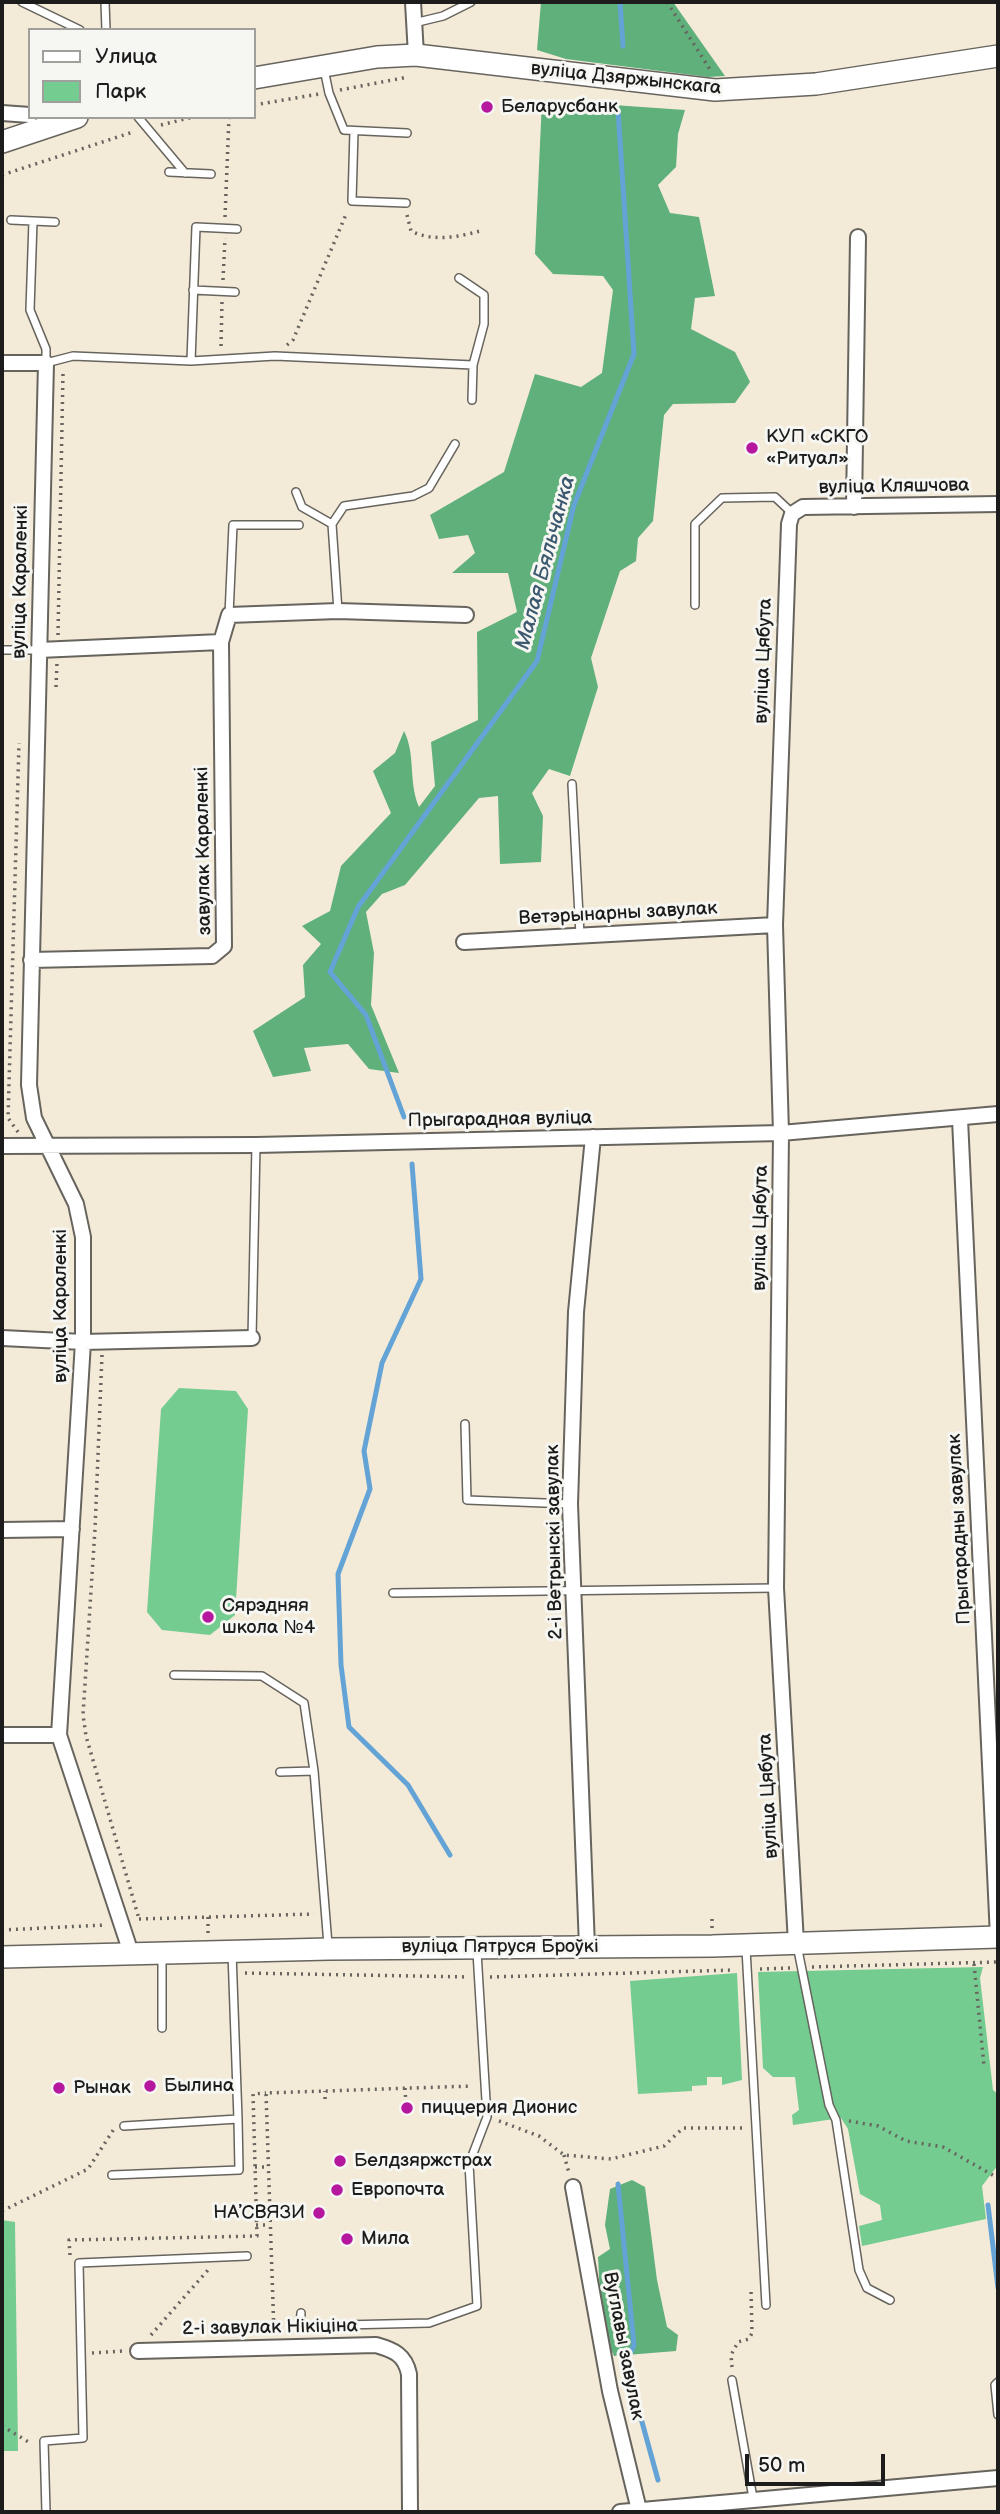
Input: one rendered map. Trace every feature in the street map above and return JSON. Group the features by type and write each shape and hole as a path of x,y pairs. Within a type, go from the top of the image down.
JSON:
{"main road":[{"name":"вуліца Дзяржынскага","path":"256,78 324,64 416,55 715,90 816,84 998,56"},
{"path":"2,142 64,119"},
{"name":"вуліца Пятруся Броўкі","path":"2,1957 162,1955 232,1962 329,1949 587,1947 998,1937"}],"street":[{"path":"413,2 416,55"},
{"path":"2,113 28,115"},
{"path":"854,507 858,237"},
{"path":"2,363 53,363"},
{"name":"вуліца Караленкі","path":"53,363 39,650 29,1085 34,1118 76,1204 83,1237 83,1342 60,1677 59,1735 132,1956"},
{"name":"вуліца Кляшчова","path":"792,514 803,507 998,504"},
{"name":"вуліца Цябута","path":"792,514 789,524 781,706 775,925 781,1133 776,1588 796,1943"},
{"path":"229,615 338,611 466,615"},
{"name":"завулак Караленкі","path":"31,960 212,956 225,946 221,642 229,615"},
{"path":"39,650 221,642"},
{"name":"Ветэрынарны завулак","path":"464,942 775,925"},
{"name":"Прыгарадная вуліца","path":"2,1146 256,1145 781,1133 998,1114"},
{"name":"Прыгарадны завулак","path":"960,1118 993,1720 998,1937"},
{"name":"2-і Ветрынскі завулак","path":"587,1947 570,1504 576,1312 593,1137"},
{"path":"2,1338 83,1342 252,1338"},
{"path":"2,1530 72,1529"},
{"path":"2,1735 59,1735"},
{"name":"Вуглавы завулак","path":"573,2187 610,2391 639,2510"},
{"name":"2-і завулак Нікіціна","path":"138,2351 376,2345 402,2355 410,2374 410,2512"},
{"path":"620,2512 998,2478"}],"lane":[{"path":"22,2 76,28"},
{"path":"105,2 106,28"},
{"path":"414,23 443,16 471,2"},
{"path":"324,64 329,93 344,130 407,133"},
{"path":"139,119 184,173"},
{"path":"354,131 352,201 406,203"},
{"path":"169,172 211,174"},
{"path":"10,220 55,222"},
{"path":"33,221 30,310 53,363 73,356 191,361 275,356 472,365"},
{"path":"191,361 196,228 237,229"},
{"path":"459,278 484,295 484,324 472,365 472,400"},
{"path":"193,290 235,292"},
{"path":"338,611 331,524 344,506 413,496 429,488 455,444"},
{"path":"296,492 302,507 331,524"},
{"path":"695,605 695,524 722,498 775,497 792,514"},
{"path":"229,615 233,525 299,525"},
{"path":"2,650 39,650"},
{"path":"572,784 580,935"},
{"path":"252,1338 256,1145"},
{"path":"465,1424 467,1500 570,1504"},
{"path":"393,1593 776,1588"},
{"path":"174,1675 262,1676 304,1703 314,1771 329,1949"},
{"path":"280,1772 314,1771"},
{"path":"796,1943 829,2105 836,2120 859,2270 867,2288 890,2300"},
{"path":"746,1944 766,2305"},
{"path":"300,2313 300,2326 429,2323 477,2306 469,2164 487,2117 476,1947"},
{"path":"162,1955 162,2028"},
{"path":"112,2175 239,2170 232,1962"},
{"path":"124,2126 238,2119"},
{"path":"46,2512 44,2441 83,2438 79,2263 247,2256"},
{"path":"732,2380 753,2498"},
{"path":"998,2382 995,2385 998,2414"}],"path":[{"path":"667,2 711,70 715,90"},
{"path":"2,175 146,128 184,119"},
{"path":"226,201 229,119"},
{"path":"275,356 293,340 352,201"},
{"path":"406,203 407,224 420,236 458,238 480,231"},
{"path":"220,359 224,256"},
{"path":"53,363 65,379 56,690"},
{"path":"19,733 8,1118 28,1147"},
{"path":"101,1341 103,1388 83,1715 86,1736 139,1919"},
{"path":"2,1930 120,1924 139,1919 326,1913"},
{"path":"232,1962 478,1977 998,1962"},
{"path":"974,1963 984,2066"},
{"path":"274,2346 266,2093 485,2085"},
{"path":"405,2088 405,2104"},
{"path":"325,2091 325,2099"},
{"path":"487,2117 539,2136 564,2155 611,2160 664,2146 683,2128 746,2128"},
{"path":"836,2120 877,2126 906,2141 943,2147 998,2178"},
{"path":"2,2211 88,2169 111,2130 124,2126"},
{"path":"255,2168 268,2167"},
{"path":"256,2225 270,2225"},
{"path":"81,2353 138,2351 219,2257 219,2236"},
{"path":"2,2426 35,2446 44,2445"}],"green space":[{"path":"541,2 673,2 725,76 708,77 566,59 537,50"},
{"path":"542,100 685,110 678,134 676,167 658,185 670,213 699,217 715,296 695,298 691,329 735,352 750,382 735,403 673,404 664,415 653,521 638,538 636,561 620,571 591,658 598,687 570,776 549,769 532,793 543,816 541,862 500,864 498,796 479,798 405,885 382,894 366,912 374,953 371,1005 399,1073 369,1069 348,1044 304,1048 311,1071 273,1077 253,1031 305,997 303,965 321,944 302,926 330,911 341,866 391,813 373,771 395,753 404,731 410,749 419,807 435,786 431,742 478,720 477,632 517,612 508,573 452,573 475,553 468,535 439,539 430,515 504,472 535,374 581,387 602,373 613,290 603,276 553,274 535,254"},
{"path":"179,1388 236,1391 248,1409 235,1615 210,1635 162,1630 147,1612 161,1409"},
{"path":"983,1967 980,1978 993,2090 998,2094 998,2165 982,2186 986,2219 862,2246 859,2226 882,2220 880,2205 860,2194 848,2129 841,2118 793,2125 792,2115 799,2110 795,2077 773,2077 763,2068 758,1972"},
{"path":"737,1973 742,2080 722,2085 722,2077 707,2077 707,2085 692,2086 692,2091 638,2094 630,1981"},
{"path":"632,2180 645,2187 657,2280 667,2327 678,2335 676,2351 614,2356 603,2320 598,2257 610,2249 605,2225 610,2189"},
{"path":"2,2220 15,2222 18,2451 2,2451"}],"waterway":[{"name":"Малая Бяльчанка","path":"620,2 623,46"},
{"name":"Малая Бяльчанка","path":"404,1117 366,1015 330,972 358,907 537,661 574,505 634,354 618,110"},
{"name":"Малая Бяльчанка","path":"412,1164 421,1279 382,1363 364,1451 370,1489 338,1574 341,1665 349,1727 408,1785 450,1855"},
{"name":"Малая Бяльчанка","path":"618,2184 634,2345 626,2364 658,2480"},
{"path":"988,2205 998,2288"}],"place":[{"name":"Беларусбанк","path":"487,107"},
{"name":"КУП «СКГО «Ритуал»","path":"752,448"},
{"name":"Сярэдняя школа №4","path":"208,1617"},
{"name":"Былина","path":"150,2086"},
{"name":"Рынак","path":"59,2088"},
{"name":"пиццерия Дионис","path":"407,2108"},
{"name":"Белдзяржстрах","path":"340,2161"},
{"name":"Европочта","path":"337,2190"},
{"name":"НАʼСВЯЗИ","path":"319,2213"},
{"name":"Мила","path":"347,2239"}]}
